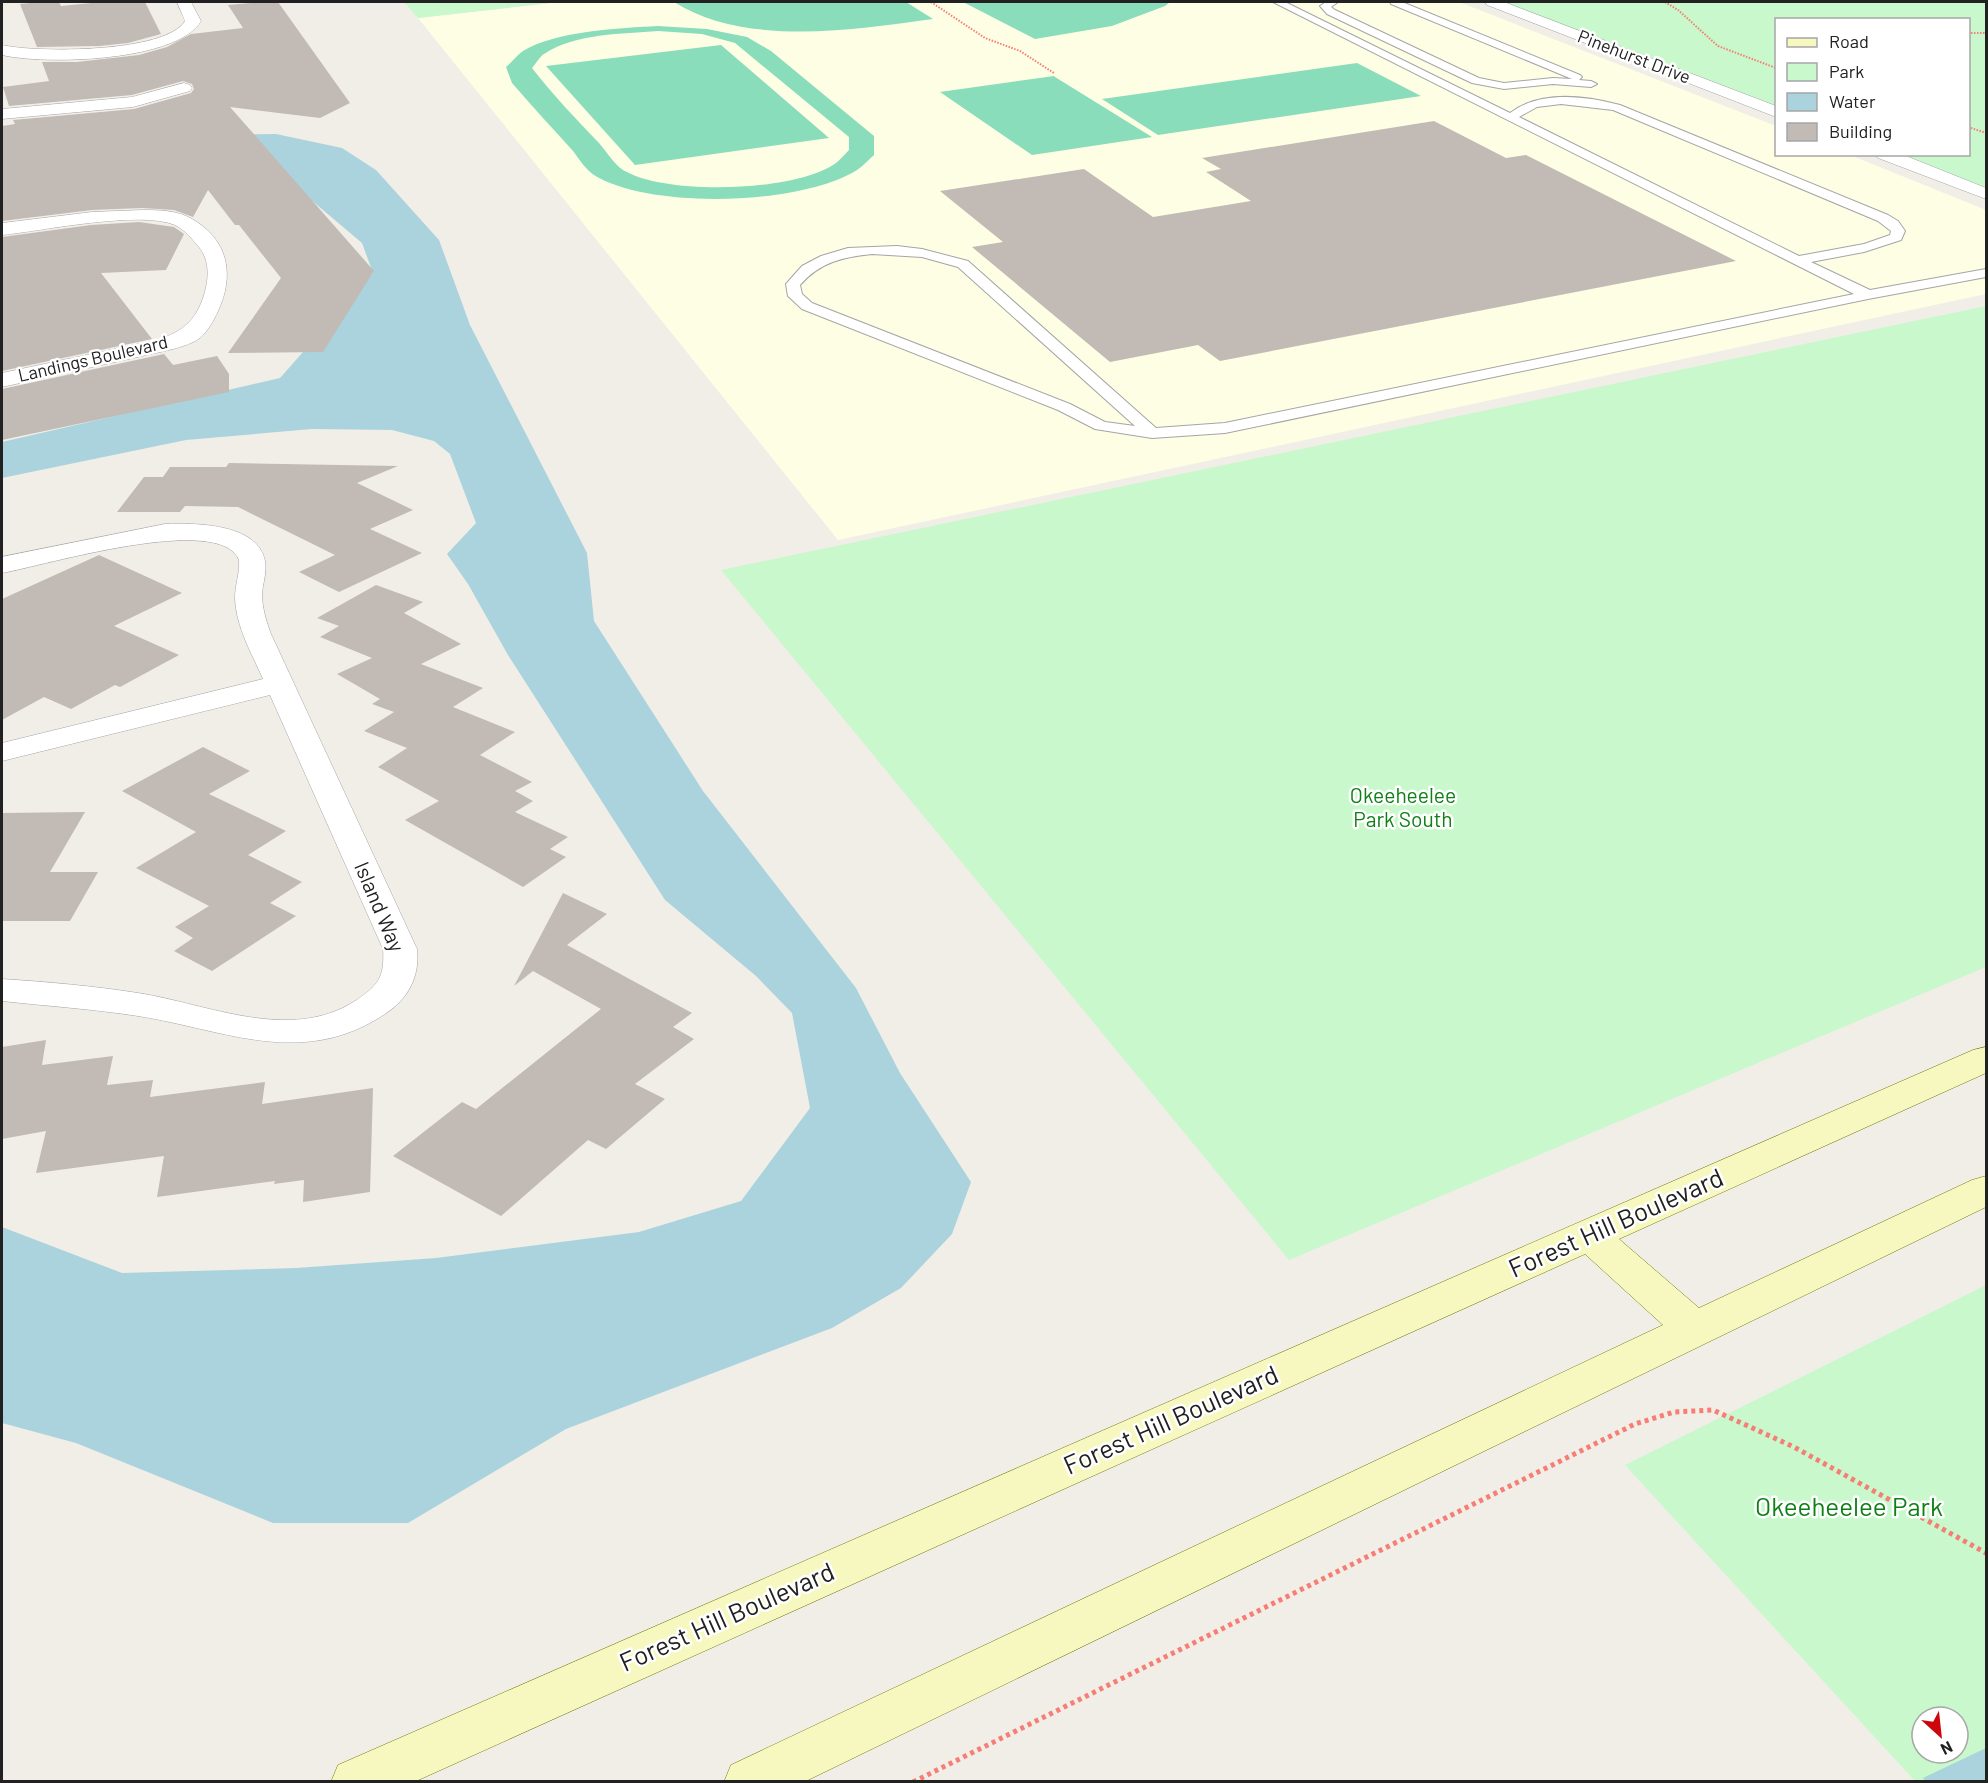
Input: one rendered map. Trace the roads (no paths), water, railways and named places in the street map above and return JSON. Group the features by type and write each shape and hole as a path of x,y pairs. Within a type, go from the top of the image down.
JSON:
{"main road":[{"name":"Forest Hill Boulevard","path":"356,1782 1986,1059"},
{"path":"749,1782 1986,1190"},
{"path":"1588,1235 1695,1329"}],"street":[{"path":"2,50 31,56 61,56 147,45 173,38 188,29 193,21 184,2"},
{"name":"Pinehurst Drive","path":"1492,2 1775,112"},
{"path":"2,114 134,102 184,88"},
{"path":"1889,156 1986,195"},
{"name":"Landings Boulevard","path":"2,229 101,218 143,216 177,219 187,224 204,240 214,252 219,268 218,285 201,324 193,332 178,340 117,357 2,380"},
{"name":"Island Way","path":"2,565 165,532 189,531 219,535 247,549 252,559 249,601 255,629 400,948 403,969 391,992 367,1012 334,1027 298,1034 263,1032 171,1010 104,999 2,990"},
{"path":"2,752 280,684"}],"lane":[{"path":"1278,2 1868,295"},
{"path":"1333,2 1325,6 1331,12 1476,81 1504,86 1553,81 1591,84"},
{"path":"1395,2 1591,84"},
{"path":"1580,101 1591,84"},
{"path":"1511,118 1518,111 1533,105 1580,101 1616,107 1883,218 1893,224 1898,231 1896,237 1883,244 1798,260"},
{"path":"1152,433 963,264 943,256 918,251 862,251 836,256 814,264 799,274 793,285 795,296 807,306 1064,407 1101,426 1152,433 1225,428 1868,295 1986,273"}],"water":[{"path":"276,134 342,148 376,170 439,240 470,325 587,553 594,621 703,791 856,988 900,1073 971,1182 952,1234 901,1288 832,1328 566,1429 408,1523 273,1523 76,1443 2,1423 2,1227 122,1273 296,1268 436,1258 639,1232 741,1201 810,1108 792,1013 756,976 665,900 508,655 468,584 447,554 476,523 450,454 434,441 392,430 312,429 186,440 2,478 2,442 280,378 373,273 362,243 278,172 43,172 2,180 2,159 203,135"},
{"path":"1986,1748 1986,1781 1925,1781 1923,1778 1950,1765 1970,1765 1970,1756"}],"park label":[{"name":"Okeeheelee Park South","path":"1403,808"},
{"name":"Okeeheelee Park","path":"1849,1507"}]}
